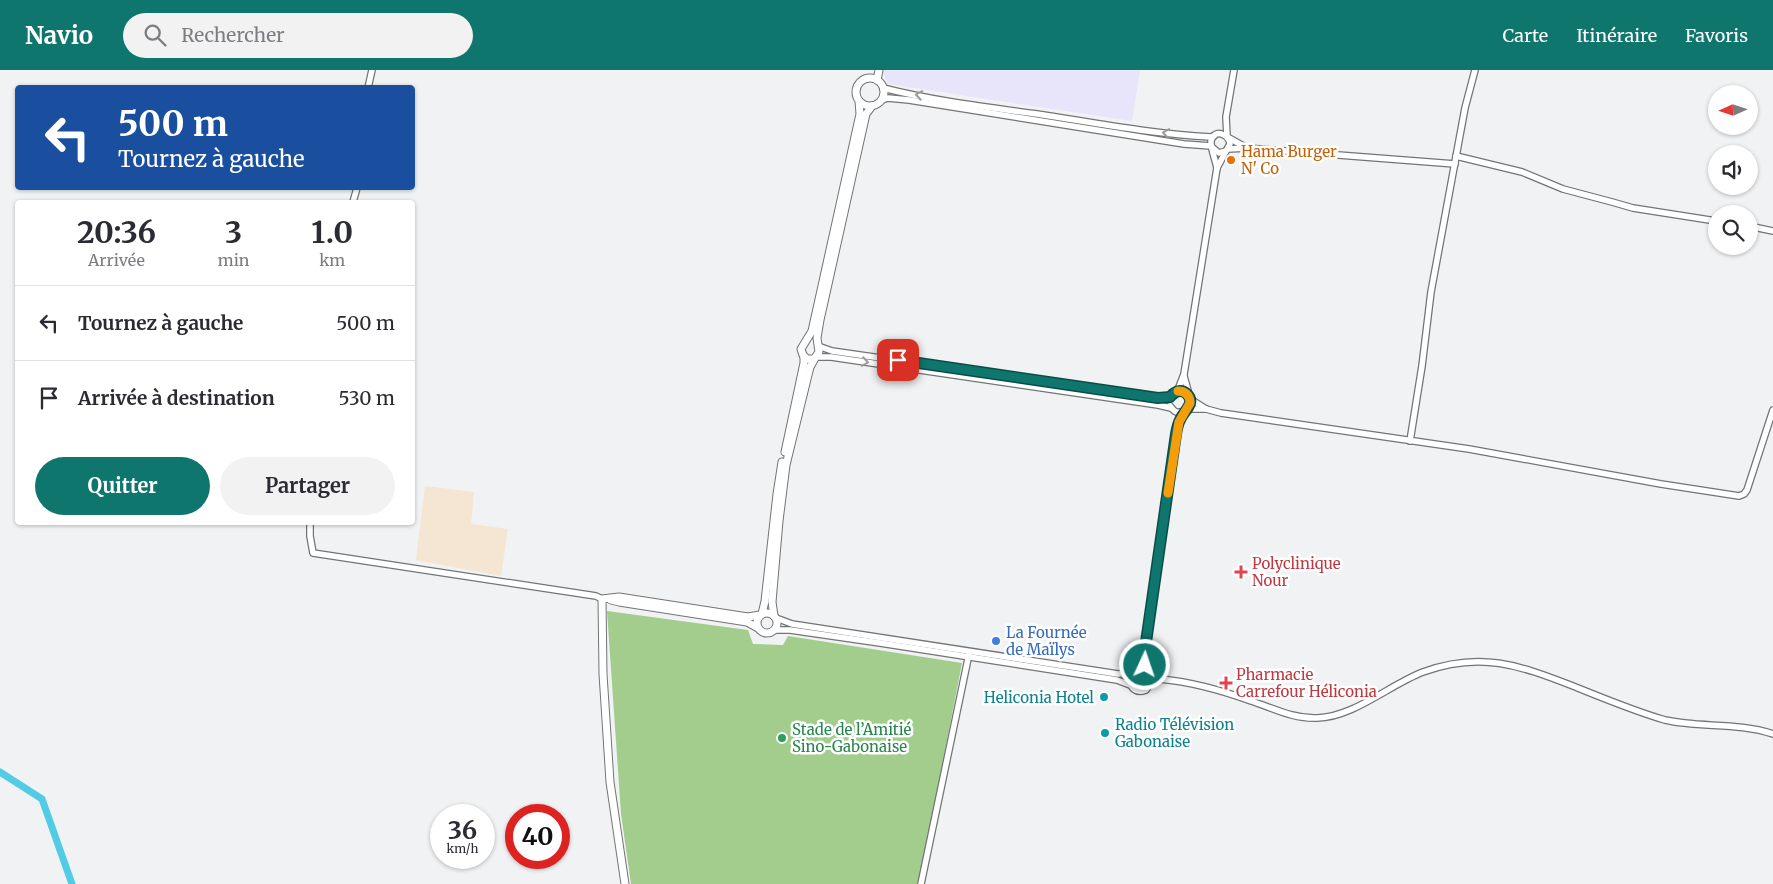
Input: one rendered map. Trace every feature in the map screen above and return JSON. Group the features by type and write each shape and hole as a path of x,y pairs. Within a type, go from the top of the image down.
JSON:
{"main road":[{"path":"869,78 870,70"},
{"path":"877,80 879,70"},
{"path":"605,599 747,622 766,633 775,630 777,624 772,602 782,494 810,367 819,352 820,320 866,114 872,106 882,100 884,94 883,88 877,80 869,78 861,81 856,87 856,96 865,106 872,106"},
{"path":"758,628 757,621 765,601 776,494 804,363 801,349 812,331 860,114 859,101"},
{"path":"806,342 812,342 818,346"},
{"path":"804,357 811,360 816,358"},
{"path":"605,599 619,597 748,617 769,613 775,617"},
{"path":"605,599 603,674 609,773 625,884"}],"street":[{"path":"369,85 372,70"},
{"path":"1176,434 1175,420 1169,402 1179,387 1184,374 1217,168 1230,144 1226,117 1234,70"},
{"path":"1410,441 1431,292 1465,108 1475,70"},
{"path":"883,88 993,108 1181,135 1211,137 1222,134 1247,148"},
{"path":"882,100 888,98 909,100 1212,147 1219,153 1227,150 1247,148 1455,164"},
{"path":"1217,168 1211,140 1226,117"},
{"path":"1456,156 1522,172 1563,188 1619,204 1708,220"},
{"path":"1758,228 1773,231"},
{"path":"818,346 841,352 1158,398 1181,391 1206,408 1220,413 1469,449 1661,484 1739,496 1747,490 1773,410"},
{"path":"816,358 831,357 930,371 1172,409 1177,412 1206,408"},
{"path":"1144,656 1129,679 1134,690 1140,692 1146,690 1151,681 1144,656 1176,434 1179,422 1190,403 1184,374"},
{"path":"310,525 313,553 596,596 605,599"},
{"path":"775,617 792,624 1117,680 1130,684"},
{"path":"775,630 1118,674 1141,670 1160,679 1214,689 1296,717 1324,718 1342,713 1431,669 1457,663 1494,662 1531,670 1665,720 1685,724 1741,727 1773,734"},
{"path":"921,884 969,654"},
{"path":"1149,686 1172,680"}],"shaded area":[{"path":"882,70 1140,70 1132,121 888,84"},
{"path":"425,486 474,492 471,524 508,529 501,576 416,560"}],"green space":[{"name":"Stade de l’Amitié Sino-Gabonaise","path":"607,611 748,630 753,644 783,645 788,636 962,663 919,884 631,884 621,814"}],"waterway":[{"path":"0,772 42,799 72,884"}],"slow traffic":[{"path":"1168,493 1176,434 1179,422 1184,412 1189,408 1190,403 1190,398 1186,393 1178,391"}],"place":[{"name":"Hama Burger N' Co","path":"1231,160"},
{"name":"Polyclinique Nour","path":"1241,572"},
{"name":"La Fournée de Maïlys","path":"996,641"},
{"name":"Pharmacie Carrefour Héliconia","path":"1226,683"},
{"name":"Heliconia Hotel","path":"1104,697"},
{"name":"Radio Télévision Gabonaise","path":"1105,733"},
{"name":"Stade de l’Amitié Sino-Gabonaise","path":"782,738"}],"route":[{"path":"898,360 1158,398 1170,397 1179,391 1188,395 1190,405 1179,422 1176,434 1144,656 1145,665"}]}
